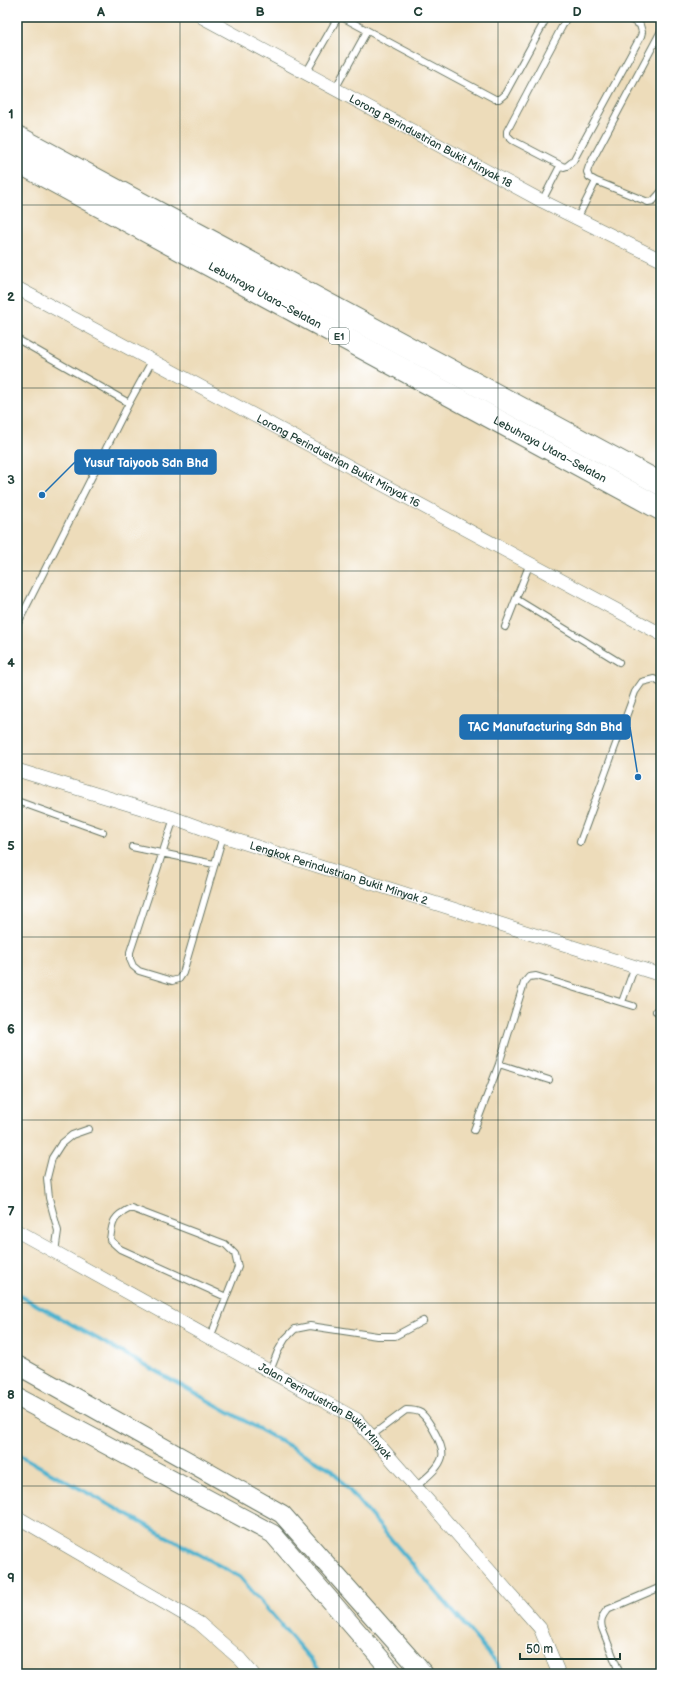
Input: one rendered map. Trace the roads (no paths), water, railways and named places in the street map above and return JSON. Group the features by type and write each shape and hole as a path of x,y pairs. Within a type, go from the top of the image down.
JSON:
{"highway":[{"name":"Lebuhraya Utara–Selatan","path":"17,137 661,484"},
{"name":"Lebuhraya Utara–Selatan","path":"17,161 661,509"}],"main road":[{"path":"17,1365 282,1514 424,1674"},
{"path":"17,1397 273,1534 394,1674"}],"street":[{"name":"Lorong Perindustrian Bukit Minyak 18","path":"202,17 542,201 578,217 661,260"},
{"name":"Lorong Perindustrian Bukit Minyak 16","path":"17,288 661,634"},
{"name":"Lengkok Perindustrian Bukit Minyak 2","path":"17,770 174,818 223,836 661,975"},
{"name":"Jalan Perindustrian Bukit Minyak","path":"17,1231 356,1419 540,1628 560,1674"},
{"path":"17,1517 199,1623 240,1659 253,1674"}],"lane":[{"path":"306,73 338,17"},
{"path":"342,17 491,98 499,99 505,94 547,17"},
{"path":"567,17 507,131 507,135 512,140 560,166 568,166 574,161 641,36 642,32 640,25 627,17"},
{"path":"335,89 367,31"},
{"path":"661,31 588,166 587,172 589,177 596,181 648,202 653,201 661,192"},
{"path":"542,201 560,166"},
{"path":"578,217 596,181"},
{"path":"17,339 129,403"},
{"path":"17,625 129,403 152,361"},
{"path":"505,627 530,564"},
{"path":"516,598 619,662"},
{"path":"580,842 635,692 642,682 654,679 661,683"},
{"path":"17,801 103,832"},
{"path":"174,818 130,952 130,959 133,966 139,971 172,981 179,979 183,972 223,836"},
{"path":"132,847 214,864"},
{"path":"622,1002 634,966"},
{"path":"474,1130 499,1064 524,983 529,977 536,976 633,1006"},
{"path":"499,1064 549,1080"},
{"path":"55,1252 58,1231 49,1198 47,1178 52,1158 61,1144 72,1135 89,1129"},
{"path":"210,1338 238,1267 235,1254 225,1244 131,1208 119,1214 112,1225 110,1240 120,1250 226,1297"},
{"path":"270,1372 278,1351 285,1339 295,1330 310,1326 377,1336 395,1336 423,1321"},
{"path":"371,1436 406,1410 412,1409 420,1412 440,1442 443,1450 442,1458 439,1463 416,1487"},
{"path":"620,1674 600,1622 607,1610 661,1587"}],"waterway":[{"path":"17,1294 331,1469 497,1663 501,1674"},
{"path":"17,1454 240,1577 323,1674"}],"place":[{"name":"Yusuf Taiyoob Sdn Bhd","path":"42,495"},
{"name":"TAC Manufacturing Sdn Bhd","path":"638,777"}]}
